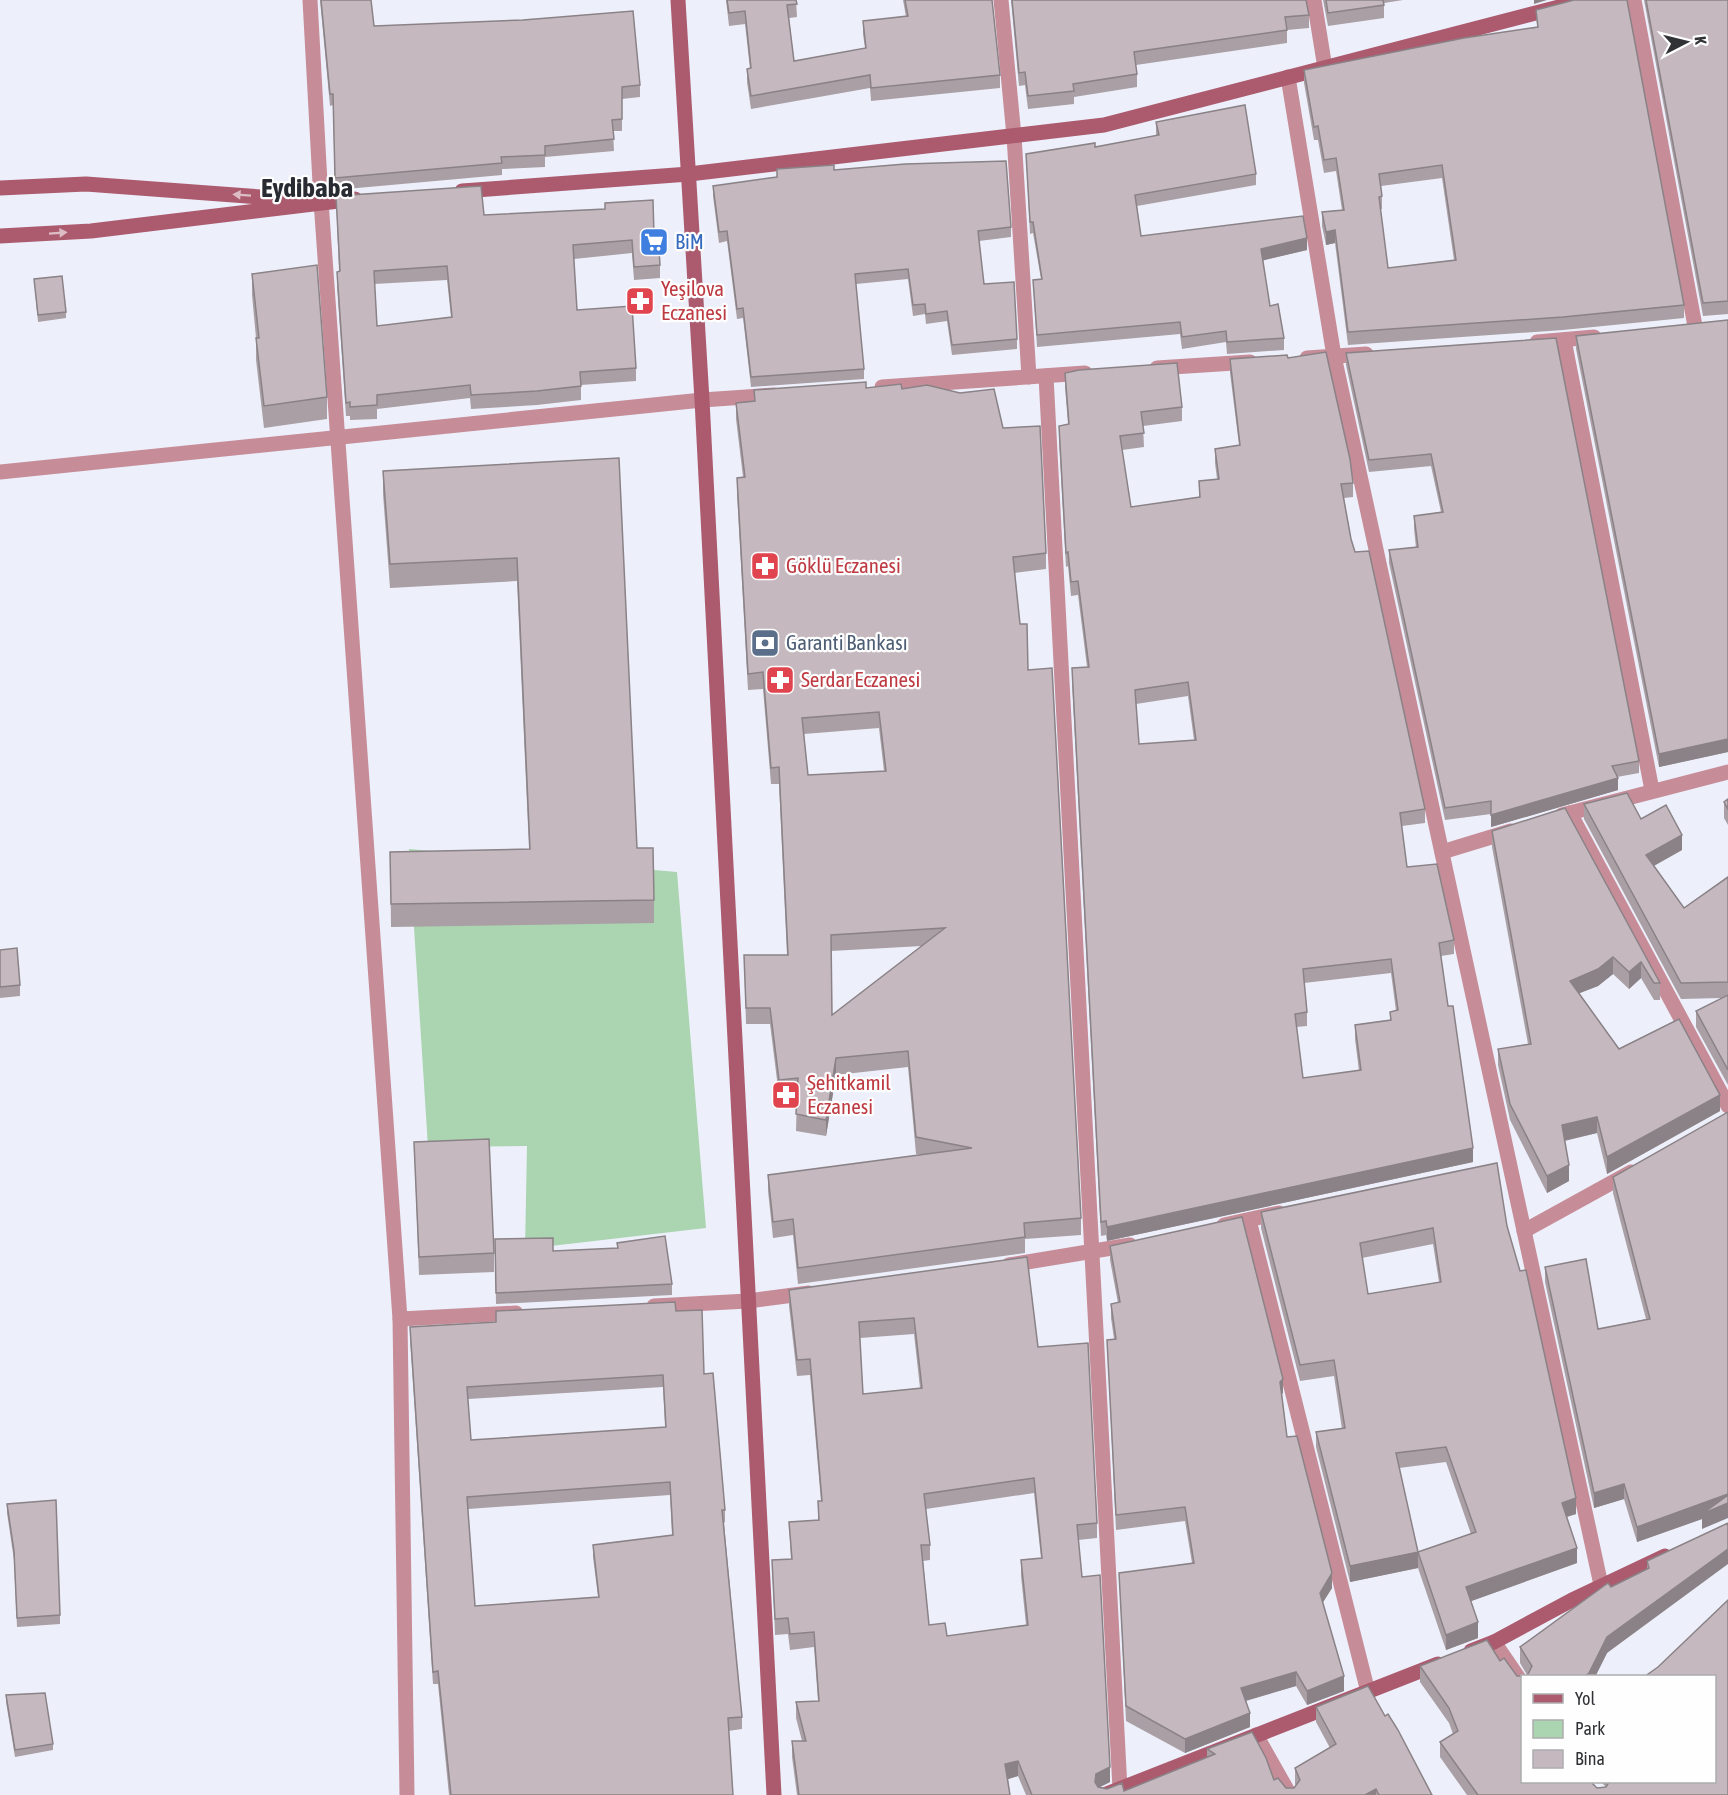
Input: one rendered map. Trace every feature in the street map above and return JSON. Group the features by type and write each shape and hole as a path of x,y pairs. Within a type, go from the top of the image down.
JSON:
{"street":[{"path":"310,0 337,437 400,1319 407,1795"},
{"path":"678,0 702,400 774,1795"},
{"path":"1001,0 1014,136 1029,377"},
{"path":"1314,0 1325,68"},
{"path":"451,192 688,174 1104,125 1586,0"},
{"path":"1634,0 1695,326"},
{"path":"1288,77 1334,356 1442,852 1503,1165 1524,1231 1601,1586"},
{"path":"0,188 86,184 321,201"},
{"path":"0,236 91,231 321,201 368,198"},
{"path":"1518,343 1612,335"},
{"path":"1564,340 1652,790"},
{"path":"1288,359 1380,353"},
{"path":"1138,369 1265,361"},
{"path":"865,388 1104,372"},
{"path":"1046,376 1120,1789"},
{"path":"0,472 702,400 795,393"},
{"path":"1549,819 1652,790 1728,772"},
{"path":"1570,813 1728,1107"},
{"path":"1442,852 1527,826"},
{"path":"1524,1231 1646,1163"},
{"path":"1204,1229 1294,1210"},
{"path":"1249,1220 1368,1692"},
{"path":"997,1267 1092,1254 1148,1241"},
{"path":"643,1307 748,1301 819,1291"},
{"path":"400,1319 527,1312"},
{"path":"1104,1795 1494,1642 1601,1586 1675,1552"},
{"path":"1494,1642 1521,1682"},
{"path":"1256,1735 1290,1795"}],"green space":[{"path":"409,849 677,872 706,1228 525,1249 527,1146 428,1147"}],"building":[{"path":"321,0 371,0 374,26 523,20 633,11 640,85 622,87 622,119 612,120 614,139 545,146 545,155 501,157 502,163 335,178 333,94 330,94"},
{"path":"727,0 796,0 797,4 787,5 794,61 866,48 863,21 908,16 905,0 992,0 1000,75 871,88 870,75 751,96 747,69 751,68 745,11 729,13"},
{"path":"1012,0 1306,0 1309,15 1285,17 1287,30 1134,52 1137,74 1073,84 1074,91 1028,96 1025,72 1019,73"},
{"path":"1326,0 1383,0 1384,5 1328,13"},
{"path":"1574,0 1627,0 1684,305 1563,317 1348,332 1335,230 1326,232 1322,212 1344,210 1336,158 1324,160 1318,126 1314,127 1304,70 1464,38 1538,27 1536,10","holes":["1442,165 1456,260 1388,268 1379,197 1382,196 1379,174"]},
{"path":"1646,0 1728,0 1728,301 1703,303"},
{"path":"1245,105 1256,174 1135,195 1141,236 1303,216 1307,238 1261,249 1270,306 1278,304 1284,338 1227,342 1226,331 1182,337 1180,322 1037,335 1033,280 1042,279 1033,222 1030,222 1026,154 1095,143 1095,147 1159,135 1156,122"},
{"path":"1006,161 1011,227 978,231 984,284 1014,282 1017,339 952,345 947,311 926,314 925,304 913,305 908,269 855,274 864,369 751,377 743,308 737,309 727,231 719,232 713,186 777,177 777,169 834,165 834,170 905,164"},
{"path":"481,186 484,215 605,209 605,203 653,200 654,236 658,236 660,265 634,267 632,240 573,245 577,310 632,306 636,368 580,372 581,386 471,395 470,385 377,395 377,405 350,407 350,402 346,403 337,272 340,271 336,196","holes":["447,266 452,317 377,326 374,271"]},
{"path":"317,265 327,397 264,406 256,338 259,338 252,274"},
{"path":"62,276 66,312 38,315 34,279"},
{"path":"1728,320 1728,739 1659,754 1576,336"},
{"path":"1556,338 1639,761 1612,766 1618,778 1491,815 1491,801 1445,808 1389,550 1418,547 1414,516 1443,512 1431,454 1369,460 1346,353"},
{"path":"1326,352 1350,459 1353,483 1341,484 1351,539 1355,552 1369,551 1425,809 1400,813 1407,867 1437,864 1454,940 1439,943 1448,1006 1453,1006 1473,1148 1107,1227 1106,1221 1101,1222 1072,668 1089,667 1078,581 1071,582 1068,552 1066,553 1059,426 1069,424 1065,373 1177,363 1182,407 1141,412 1144,433 1120,436 1131,507 1200,497 1199,481 1219,479 1215,449 1240,445 1230,359 1287,355 1288,358","holes":["1188,682 1196,740 1139,744 1135,690","1391,959 1398,1010 1390,1012 1391,1020 1355,1025 1361,1070 1303,1078 1295,1014 1307,1012 1303,969"]},
{"path":"866,382 866,388 901,384 902,389 927,385 960,393 994,389 1003,428 1040,426 1046,553 1013,557 1020,624 1027,624 1028,670 1052,668 1081,1218 1024,1223 1025,1237 798,1268 793,1219 773,1222 768,1175 972,1148 916,1137 908,1051 836,1058 826,1120 796,1114 798,1078 779,1080 770,1008 746,1008 744,955 788,955 779,767 771,768 763,672 748,674 737,478 745,477 736,403 755,401 754,390","holes":["879,712 886,771 808,775 802,718","945,928 832,1015 831,935"]},
{"path":"619,458 637,848 653,848 654,900 391,904 390,852 530,849 517,558 390,564 383,471"},
{"path":"1627,793 1641,819 1666,805 1682,835 1646,855 1684,908 1728,877 1728,982 1681,983 1584,804"},
{"path":"1565,808 1660,983 1654,983 1641,962 1629,972 1613,957 1598,969 1570,981 1619,1049 1679,1019 1720,1095 1607,1157 1597,1117 1562,1125 1569,1165 1547,1176 1510,1104 1498,1049 1531,1044 1492,831"},
{"path":"17,948 20,985 0,987 0,950"},
{"path":"1728,995 1728,1070 1696,1011"},
{"path":"1728,1112 1728,1494 1637,1527 1624,1484 1594,1493 1545,1267 1586,1259 1598,1329 1650,1319 1613,1177"},
{"path":"489,1139 494,1253 419,1257 414,1142"},
{"path":"1497,1163 1507,1226 1520,1271 1526,1270 1576,1498 1562,1503 1577,1548 1466,1587 1478,1622 1446,1635 1418,1552 1350,1566 1316,1432 1345,1428 1334,1360 1300,1365 1261,1212","holes":["1433,1228 1441,1282 1368,1294 1360,1243","1446,1447 1476,1532 1418,1552 1396,1453"]},
{"path":"1242,1217 1283,1379 1280,1382 1287,1437 1297,1436 1332,1573 1320,1593 1344,1676 1307,1691 1296,1672 1241,1688 1250,1713 1185,1739 1126,1706 1119,1573 1194,1563 1185,1507 1116,1515 1107,1340 1116,1339 1111,1304 1120,1302 1110,1246"},
{"path":"665,1236 672,1284 496,1293 495,1239 553,1238 553,1251 618,1248 617,1243"},
{"path":"1027,1257 1038,1347 1088,1343 1097,1523 1077,1525 1082,1577 1100,1575 1110,1767 1096,1774 1095,1782 1098,1787 1107,1789 1122,1783 1124,1791 1215,1754 1207,1749 1252,1732 1266,1758 1274,1780 1278,1778 1286,1788 1294,1788 1300,1780 1295,1768 1336,1744 1316,1707 1368,1686 1385,1716 1388,1714 1398,1730 1432,1795 1379,1795 1376,1789 1365,1795 1032,1795 1018,1761 1005,1764 1010,1795 799,1795 792,1741 806,1741 796,1702 819,1701 814,1632 790,1634 788,1618 775,1619 772,1560 792,1559 789,1522 819,1520 818,1501 822,1501 810,1359 797,1360 789,1290","holes":["914,1318 922,1388 863,1394 859,1322","1034,1478 1042,1558 1021,1560 1028,1625 947,1636 945,1623 929,1625 921,1545 930,1545 924,1494"]},
{"path":"675,1302 676,1311 702,1310 704,1374 713,1373 725,1510 722,1510 742,1717 728,1718 733,1795 451,1795 438,1671 433,1672 410,1327 496,1322 496,1311","holes":["663,1375 666,1427 471,1440 467,1387","670,1482 673,1535 593,1545 599,1597 475,1606 467,1497"]},
{"path":"1728,1495 1728,1503 1702,1514"},
{"path":"56,1500 60,1615 17,1618 14,1551 7,1504"},
{"path":"1728,1523 1728,1549 1607,1637 1586,1675 1528,1675 1532,1666 1520,1647 1608,1583 1611,1587 1649,1568 1647,1561"},
{"path":"1728,1600 1728,1795 1478,1795 1440,1742 1458,1731 1449,1708 1420,1666 1487,1640 1500,1661 1504,1658 1517,1676 1521,1676 1521,1783 1592,1783 1597,1788 1606,1787 1608,1783 1716,1783 1716,1675 1647,1675"},
{"path":"45,1693 53,1744 15,1750 6,1695"}],"place":[{"name":"BiM","path":"654,242"},
{"name":"Yeşilova Eczanesi","path":"640,301"},
{"name":"Göklü Eczanesi","path":"765,566"},
{"name":"Garanti Bankası","path":"765,643"},
{"name":"Serdar Eczanesi","path":"780,680"},
{"name":"Şehitkamil Eczanesi","path":"786,1095"}],"district":[{"name":"Eydibaba","path":"307,188"}]}
